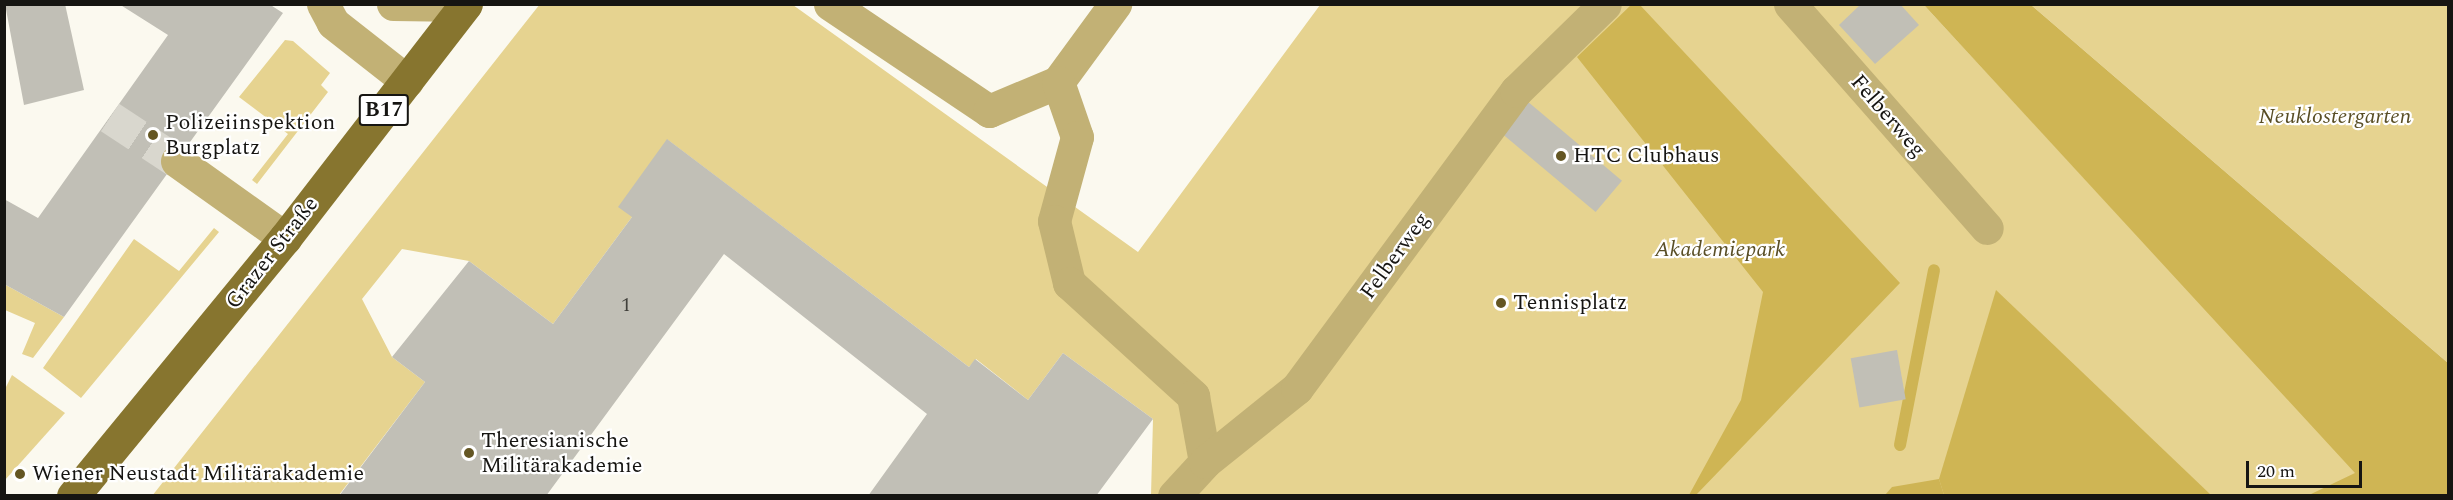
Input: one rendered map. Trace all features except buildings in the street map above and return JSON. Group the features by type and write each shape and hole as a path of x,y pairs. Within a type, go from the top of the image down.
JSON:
{"main road":[{"name":"Grazer Straße","path":"73,495 285,238 466,5"}],"street":[{"path":"323,4 333,22 407,81"},
{"path":"393,4 466,5"},
{"path":"830,4 989,111 1059,82 1115,4"},
{"name":"Felberweg","path":"1174,495 1205,462 1297,388 1516,91 1605,4"},
{"name":"Felberweg","path":"1790,4 1987,228"},
{"path":"1059,82 1077,137 1053,220 1069,283 1193,396 1205,462"},
{"path":"177,161 285,238"}],"green space":[{"name":"Akademiepark","path":"540,4 793,5 1138,252 1320,5 1924,5 2377,495 1151,495 1153,419 1063,353 1028,400 976,359 969,367 668,140 632,217 553,324 469,261 402,249 362,299 392,357 425,382 339,495 152,496"},
{"name":"Neuklostergarten","path":"2031,5 2448,5 2448,363"},
{"path":"285,40 293,41 330,73 321,85 328,92 257,184 252,180 288,134 239,97"},
{"path":"214,228 219,232 81,398 43,368 134,239 179,271"},
{"path":"4,284 64,317 33,358 22,354 35,323 5,310"},
{"path":"12,375 65,413 5,480 5,389"}],"shaded area":[{"path":"1631,5 1640,5 1900,283 1696,495 1689,495 1741,400 1763,292 1577,57"},
{"path":"1924,5 2031,5 2448,363 2448,495 2309,495 2355,473"},
{"path":"1996,290 2211,495 1944,495 1939,479"},
{"path":"1939,479 1944,495 1885,495 1892,487"}],"waterway":[{"path":"1900,445 1934,270"}],"tunnel":[{"path":"110,117 177,161"}],"place":[{"name":"Polizeiinspektion Burgplatz","path":"153,135"},
{"name":"HTC Clubhaus","path":"1561,156"},
{"name":"Tennisplatz","path":"1501,303"},
{"name":"Theresianische Militärakademie","path":"469,453"},
{"name":"Wiener Neustadt Militärakademie","path":"20,474"}]}
